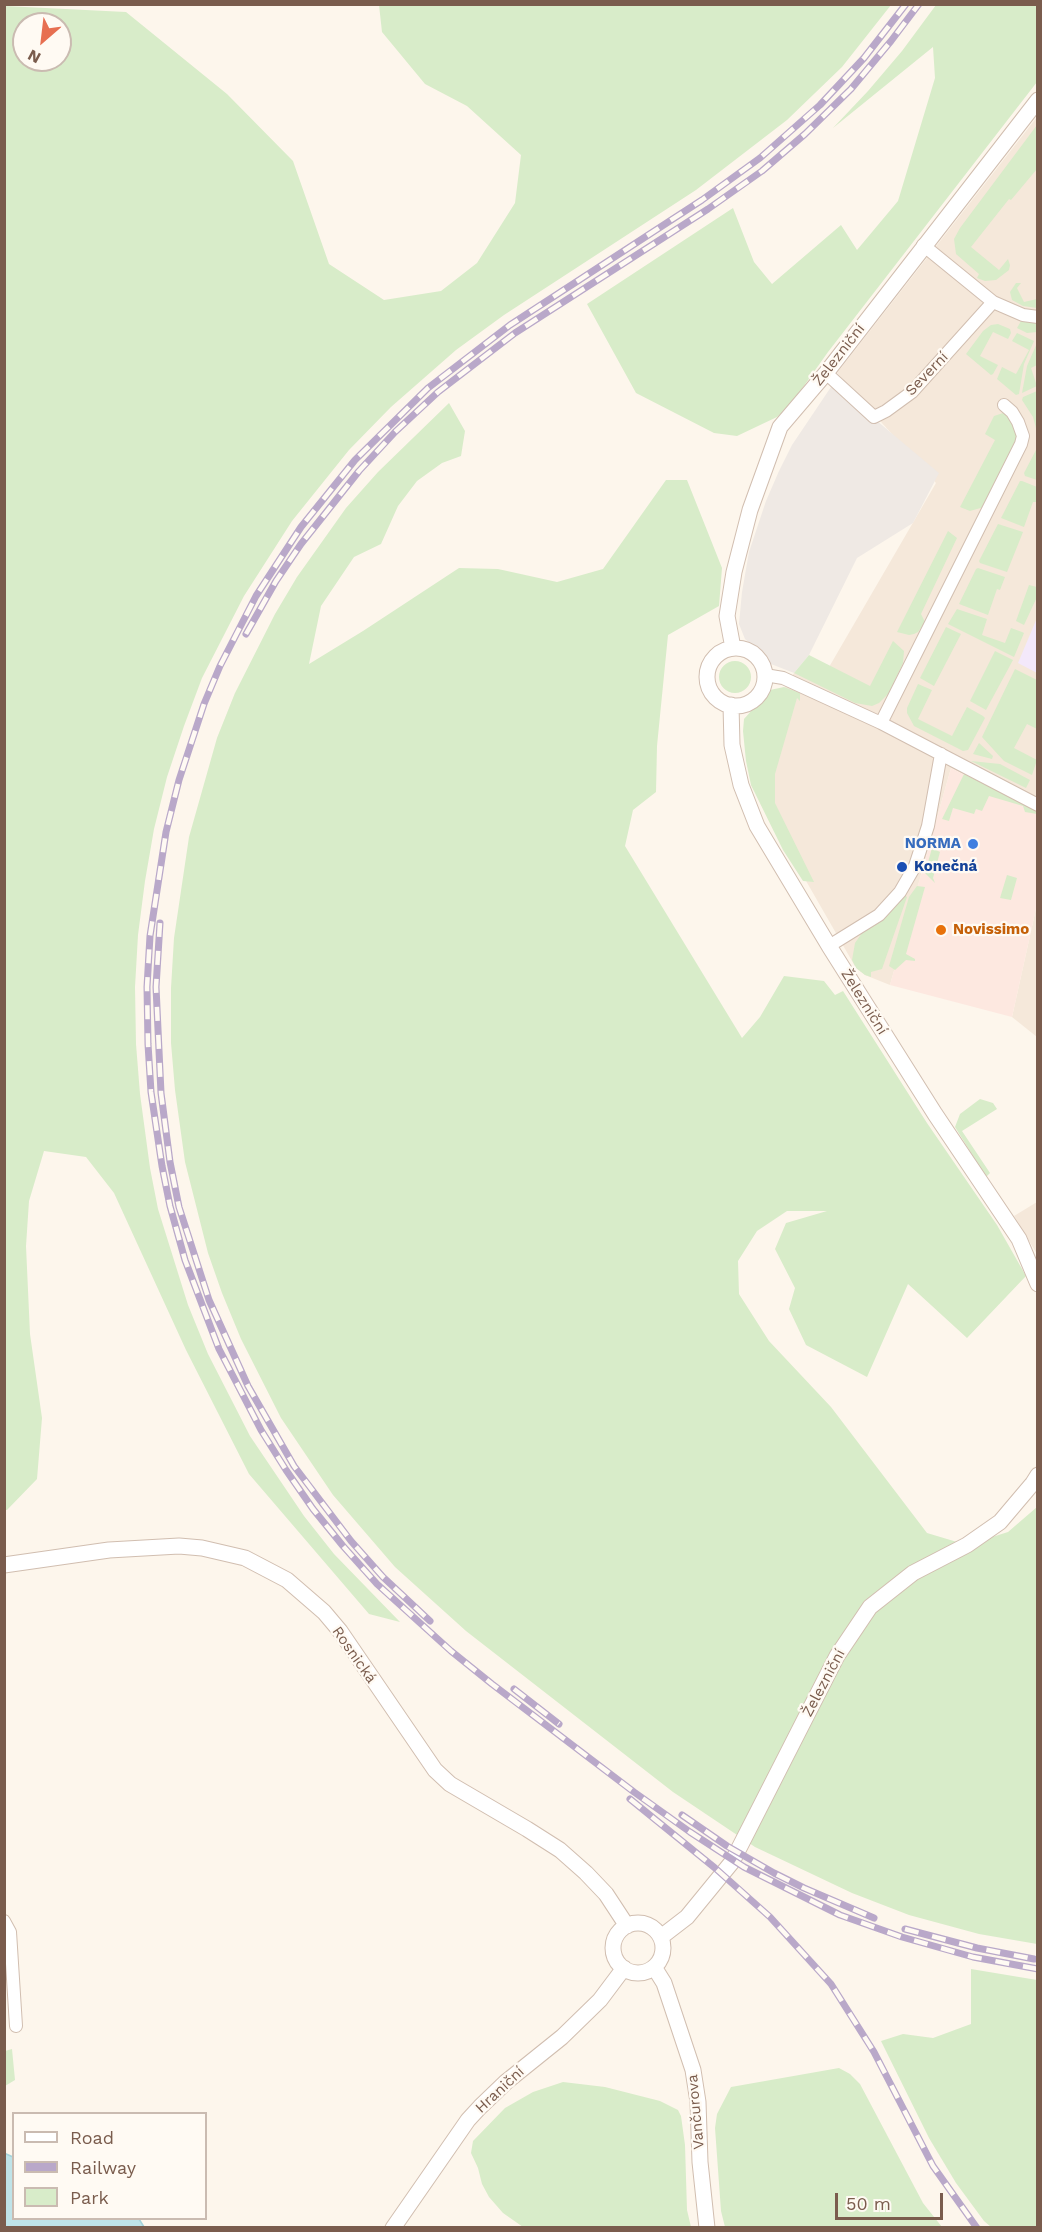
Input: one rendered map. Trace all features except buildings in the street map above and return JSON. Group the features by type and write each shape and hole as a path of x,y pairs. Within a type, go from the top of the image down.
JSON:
{"street":[{"name":"Železniční","path":"733,648 728,616 734,572 750,510 780,427 826,373 923,245 1038,100"},
{"path":"923,245 993,302 1023,315 1038,317"},
{"name":"Severní","path":"826,373 874,417 912,392 993,302"},
{"path":"881,723 1022,444 1023,436 1018,422 1004,405"},
{"path":"733,648 741,648 754,655 760,662 765,675 764,684 756,697 744,704 730,705 723,703 712,693 707,677 711,662 715,657 733,648"},
{"path":"765,675 783,678 881,723 1038,805"},
{"name":"Železniční","path":"730,705 732,745 741,785 757,826 829,946 935,1114 1019,1239 1038,1284"},
{"path":"829,946 879,915 900,892 915,866 928,826 941,753"},
{"name":"Železniční","path":"661,1937 687,1917 732,1862 837,1656 870,1607 913,1573 967,1545 1000,1522 1038,1475"},
{"name":"Rosnická","path":"4,1565 109,1550 179,1546 202,1548 245,1558 287,1580 324,1612 339,1631 435,1770 450,1784 560,1850 606,1894 627,1926"},
{"path":"4,1921 10,1932 16,2026"},
{"path":"633,1923 652,1927 661,1937 662,1956 654,1967 648,1970 636,1972 624,1968 616,1959 614,1947 617,1935 633,1923"},
{"name":"Vančurova","path":"654,1967 664,1983 693,2070 698,2102 700,2162 707,2228"},
{"name":"Hraniční","path":"393,2228 468,2120 506,2082 600,2000 624,1968"}],"shaded area":[{"path":"1037,117 1037,811 951,768 890,985 865,975 856,968 751,785 780,696 794,673 825,674 936,483 837,373"},
{"path":"833,384 939,473 913,523 857,558 809,655 794,673 771,664 745,639 739,624 742,592 749,552 779,471 792,445"},
{"path":"1037,618 1037,673 1018,663"},
{"path":"951,768 1037,811 1037,904 1012,1017 890,985"},
{"path":"1037,904 1037,1037 1012,1017"},
{"path":"1037,1202 1037,1254 1014,1216"}],"green space":[{"path":"379,5 891,5 842,67 787,120 696,190 504,315 456,350 391,407 349,450 292,521 244,596 202,678 167,777 154,829 145,881 138,935 135,987 140,1094 158,1209 188,1305 208,1354 250,1436 304,1516 334,1554 400,1622 369,1614 249,1474 186,1350 114,1193 86,1157 44,1151 29,1201 26,1246 30,1334 42,1418 37,1479 7,1510 4,1510 5,6 126,12 227,94 293,161 329,264 384,300 441,291 477,263 515,203 521,155 467,106 425,84 382,32"},
{"path":"936,5 1037,5 1037,82 828,352 789,407 777,417 737,436 714,433 636,393 587,304 733,208 754,262 772,284 841,225 857,250 898,201 935,78 933,47 833,128 902,51"},
{"path":"1037,125 1037,169 1011,200 1009,199 971,247 999,270 1008,259 1009,270 996,280 985,281 977,278 979,274 956,254 954,239"},
{"path":"1016,283 1021,283 1017,288 1024,302 1037,299 1037,308 1023,306 1012,300 1010,292"},
{"path":"1021,321 1037,323 1037,332 1027,333 1017,328"},
{"path":"998,324 1010,329 1011,333 1008,339 993,332 980,356 998,365 991,375 966,354 983,331 991,325"},
{"path":"1017,333 1034,341 1024,364 1019,394 1016,395 997,379 1002,367 1016,374 1029,350 1012,341"},
{"path":"1037,343 1037,365 1031,368 1037,386 1022,393 1027,366"},
{"path":"1037,391 1037,432 1033,417 1022,400 1023,397"},
{"path":"449,403 465,431 461,456 442,463 417,481 398,506 381,544 354,557 321,606 309,664 459,568 498,569 557,582 603,569 666,480 687,480 722,568 719,606 668,635 657,746 656,792 633,810 625,846 742,1038 760,1017 784,976 824,981 835,995 843,991 927,1123 997,1225 1026,1276 967,1338 908,1284 867,1377 806,1345 789,1309 795,1288 775,1249 786,1223 827,1211 787,1211 757,1231 738,1261 739,1294 769,1341 831,1407 927,1533 967,1545 1008,1532 1037,1507 1037,1944 979,1934 909,1915 852,1893 755,1847 673,1792 466,1631 395,1567 333,1495 281,1418 241,1339 222,1293 208,1253 185,1162 171,1043 174,938 189,837 217,738 235,693 275,614 297,577 346,508 378,472"},
{"path":"1003,413 1007,415 1016,429 1017,439 984,507 970,511 960,507 995,440 985,434 994,416"},
{"path":"1036,450 1037,480 1025,476 1024,473"},
{"path":"1020,481 1037,487 1036,502 1033,502 1024,527 1001,518"},
{"path":"998,524 1023,532 1007,572 979,561"},
{"path":"948,531 957,538 921,614 925,622 914,634 897,632"},
{"path":"978,568 1005,577 1000,590 997,589 988,615 959,604"},
{"path":"1029,585 1037,587 1037,597 1024,625 1016,621"},
{"path":"957,609 987,619 982,635 1005,643 1011,628 1024,633 1014,657 948,624"},
{"path":"946,627 961,634 934,686 920,678"},
{"path":"893,641 904,651 903,663 889,693 879,703 872,706 855,703 794,673 809,655 870,686"},
{"path":"995,651 1013,660 986,710 970,701"},
{"path":"735,661 747,665 751,677 747,689 735,693 723,689 719,677 723,665"},
{"path":"1015,669 1037,680 1037,729 1027,724 1014,748 1037,760 1032,775 1004,761 982,737"},
{"path":"918,684 932,690 918,719 952,736 967,707 985,718 968,750 963,751 914,726 907,713 907,708"},
{"path":"784,687 800,693 800,701 797,698 775,774 775,803 814,882 803,881 783,850 751,785 746,761 744,719 770,690"},
{"path":"979,743 993,756 992,759 973,754"},
{"path":"971,761 1000,764 1030,780 1026,788"},
{"path":"964,774 1037,811 1037,814 1025,812 1023,806 989,796 982,811 976,809 974,814 953,808 949,821 942,819"},
{"path":"932,848 940,852 933,878 935,883 925,873"},
{"path":"1007,875 1017,878 1011,900 1000,898"},
{"path":"917,886 925,887 906,954 915,961 906,960 895,970 889,966 909,897"},
{"path":"904,895 907,897 882,969 871,972 871,977 865,975 856,968 852,960 855,943 864,930"},
{"path":"980,1099 993,1103 997,1109 962,1131 990,1173 986,1177 955,1127 960,1114"},
{"path":"971,1969 1037,1980 1037,2227 991,2227 984,2221 956,2183 929,2138 881,2041 903,2034 933,2038 971,2024"},
{"path":"12,2049 15,2080 5,2086 5,2051"},
{"path":"839,2068 850,2074 860,2084 923,2203 942,2227 725,2227 721,2211 715,2128 717,2114 731,2087"},
{"path":"563,2082 605,2087 660,2101 678,2110 685,2145 687,2210 691,2227 523,2227 503,2213 489,2197 482,2184 471,2153 473,2141 505,2108 533,2092"}],"water":[{"path":"4,2153 12,2157 12,2220 140,2220 144,2227 5,2227"}],"railway":[{"path":"906,4 864,58 820,105 760,158 702,200 510,325 428,388 355,460 301,527 256,596 220,666 204,704 179,780 166,832 150,936 147,987 151,1092 170,1206 185,1260 219,1349 261,1430 286,1470 313,1509 377,1584 451,1651 492,1684 634,1792 744,1867 840,1915 902,1937 973,1957 1038,1969"},
{"path":"246,634 276,581 301,544 359,471 395,432 438,392 515,333 708,209 762,171 805,134 851,89 919,4"},
{"path":"160,923 156,987 161,1093 170,1162 179,1207 209,1300 248,1386 294,1466 351,1541 383,1577 430,1621"},
{"path":"514,1689 559,1724"},
{"path":"630,1799 715,1868 770,1917 831,1984 874,2052 933,2166 977,2228"},
{"path":"682,1815 727,1846 774,1873 874,1918"},
{"path":"905,1929 977,1948 1034,1959"}],"place":[{"name":"NORMA","path":"973,844"},
{"name":"Konečná","path":"902,867"},
{"name":"Novissimo","path":"941,930"}]}
